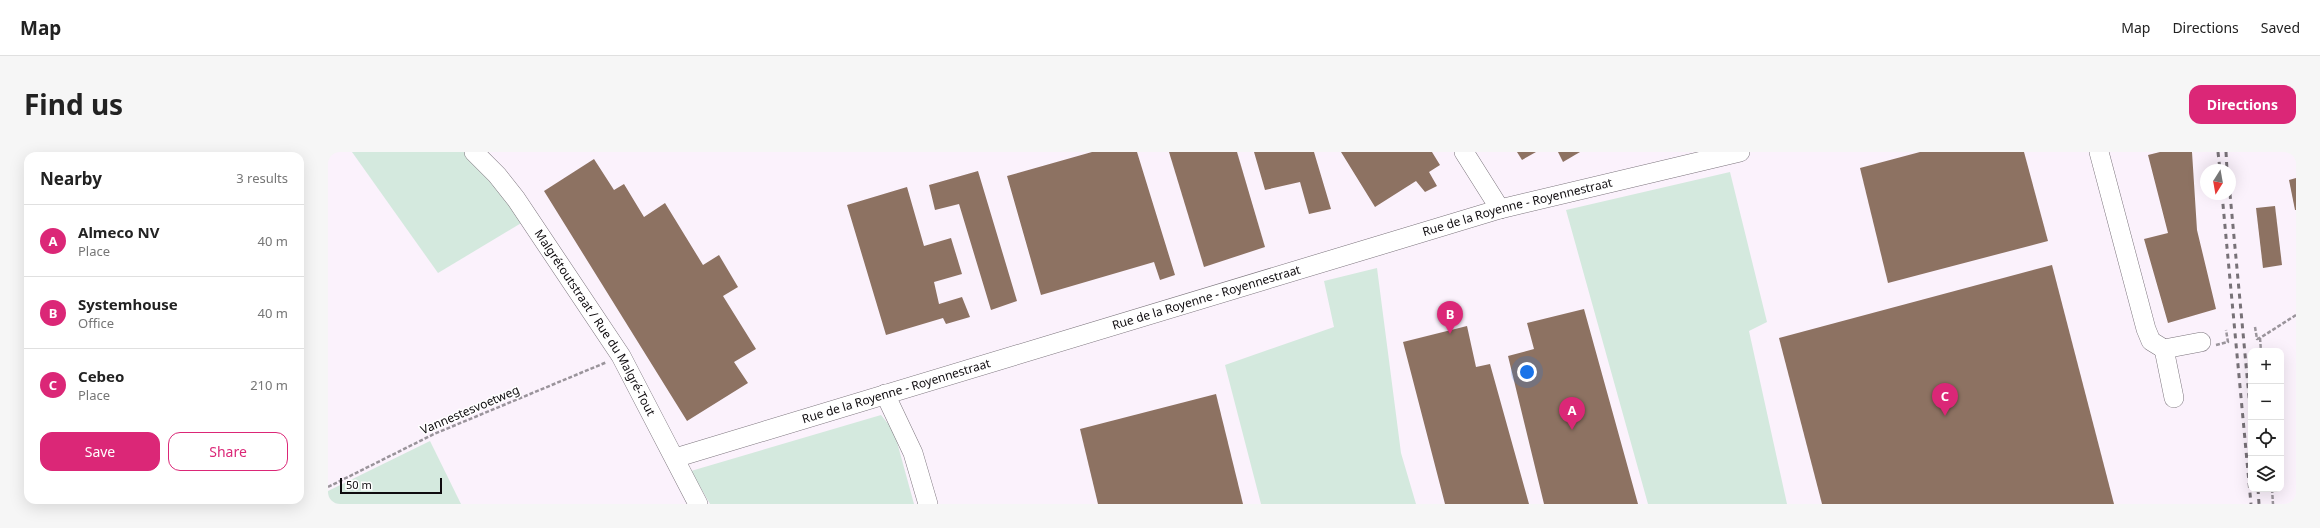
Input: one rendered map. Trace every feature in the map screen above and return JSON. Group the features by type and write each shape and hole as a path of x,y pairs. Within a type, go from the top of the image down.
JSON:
{"lane":[{"name":"Malgrétoutstraat / Rue du Malgré-Tout","path":"474,152 497,175 516,199 621,356 698,504"},
{"path":"1464,152 1500,209"},
{"name":"Rue de la Royenne - Royennestraat","path":"675,458 1500,209 1740,152"},
{"path":"2098,152 2146,329 2151,341 2164,349 2201,342"},
{"path":"2164,349 2174,398"},
{"path":"885,394 913,453 928,504"}],"path":[{"path":"2260,338 2296,315"},
{"path":"2255,327 2257,338 2260,338 2261,348"},
{"path":"2226,330 2228,342"},
{"name":"Vannestesvoetweg","path":"328,487 434,434 571,379 621,356"},
{"path":"2272,492 2273,504"}],"green space":[{"path":"352,152 466,152 485,172 523,222 438,273"},
{"path":"1730,172 1767,322 1749,331 1787,504 1648,504 1566,210"},
{"path":"1377,268 1401,453 1416,504 1261,504 1225,365 1334,327 1324,281"},
{"path":"881,415 894,431 914,504 710,504 691,471"},
{"path":"430,441 461,504 328,504 328,491"}],"building":[{"path":"1092,152 1137,152 1175,275 1160,280 1154,262 1041,295 1007,176"},
{"path":"1169,152 1237,152 1265,247 1204,267"},
{"path":"1254,152 1314,152 1331,209 1309,214 1300,182 1265,190"},
{"path":"1341,152 1432,152 1440,165 1429,172 1437,186 1425,192 1416,181 1375,207"},
{"path":"1517,152 1536,152 1522,160"},
{"path":"1558,152 1580,152 1563,162"},
{"path":"1920,152 2024,152 2048,241 1888,283 1860,168"},
{"path":"2160,152 2192,152 2197,230 2216,309 2168,323 2144,239 2168,233 2148,155"},
{"path":"594,159 614,190 624,184 644,217 665,203 703,265 719,255 738,287 723,296 756,349 734,362 748,383 687,421 544,191"},
{"path":"978,171 1017,301 991,310 959,204 935,210 929,185"},
{"path":"2296,178 2296,210 2295,210 2289,180"},
{"path":"907,187 924,246 951,238 962,274 934,282 939,304 962,297 970,317 946,324 943,318 886,335 847,205"},
{"path":"2275,206 2282,265 2263,268 2256,208"},
{"path":"2052,265 2114,504 1822,504 1779,338"},
{"path":"1584,309 1638,504 1544,504 1508,356 1534,349 1527,323"},
{"path":"1467,326 1476,367 1490,364 1529,504 1445,504 1403,342"},
{"path":"1216,394 1243,504 1098,504 1080,429"}],"railway":[{"path":"2218,152 2219,164"},
{"path":"2226,152 2227,164"},
{"path":"2223,200 2251,504"},
{"path":"2231,200 2248,386"},
{"path":"2258,492 2259,504"}],"place":[{"name":"Systemhouse","path":"1450,334"},
{"name":"Cebeo","path":"1945,416"},
{"name":"Almeco NV","path":"1572,430"}]}
